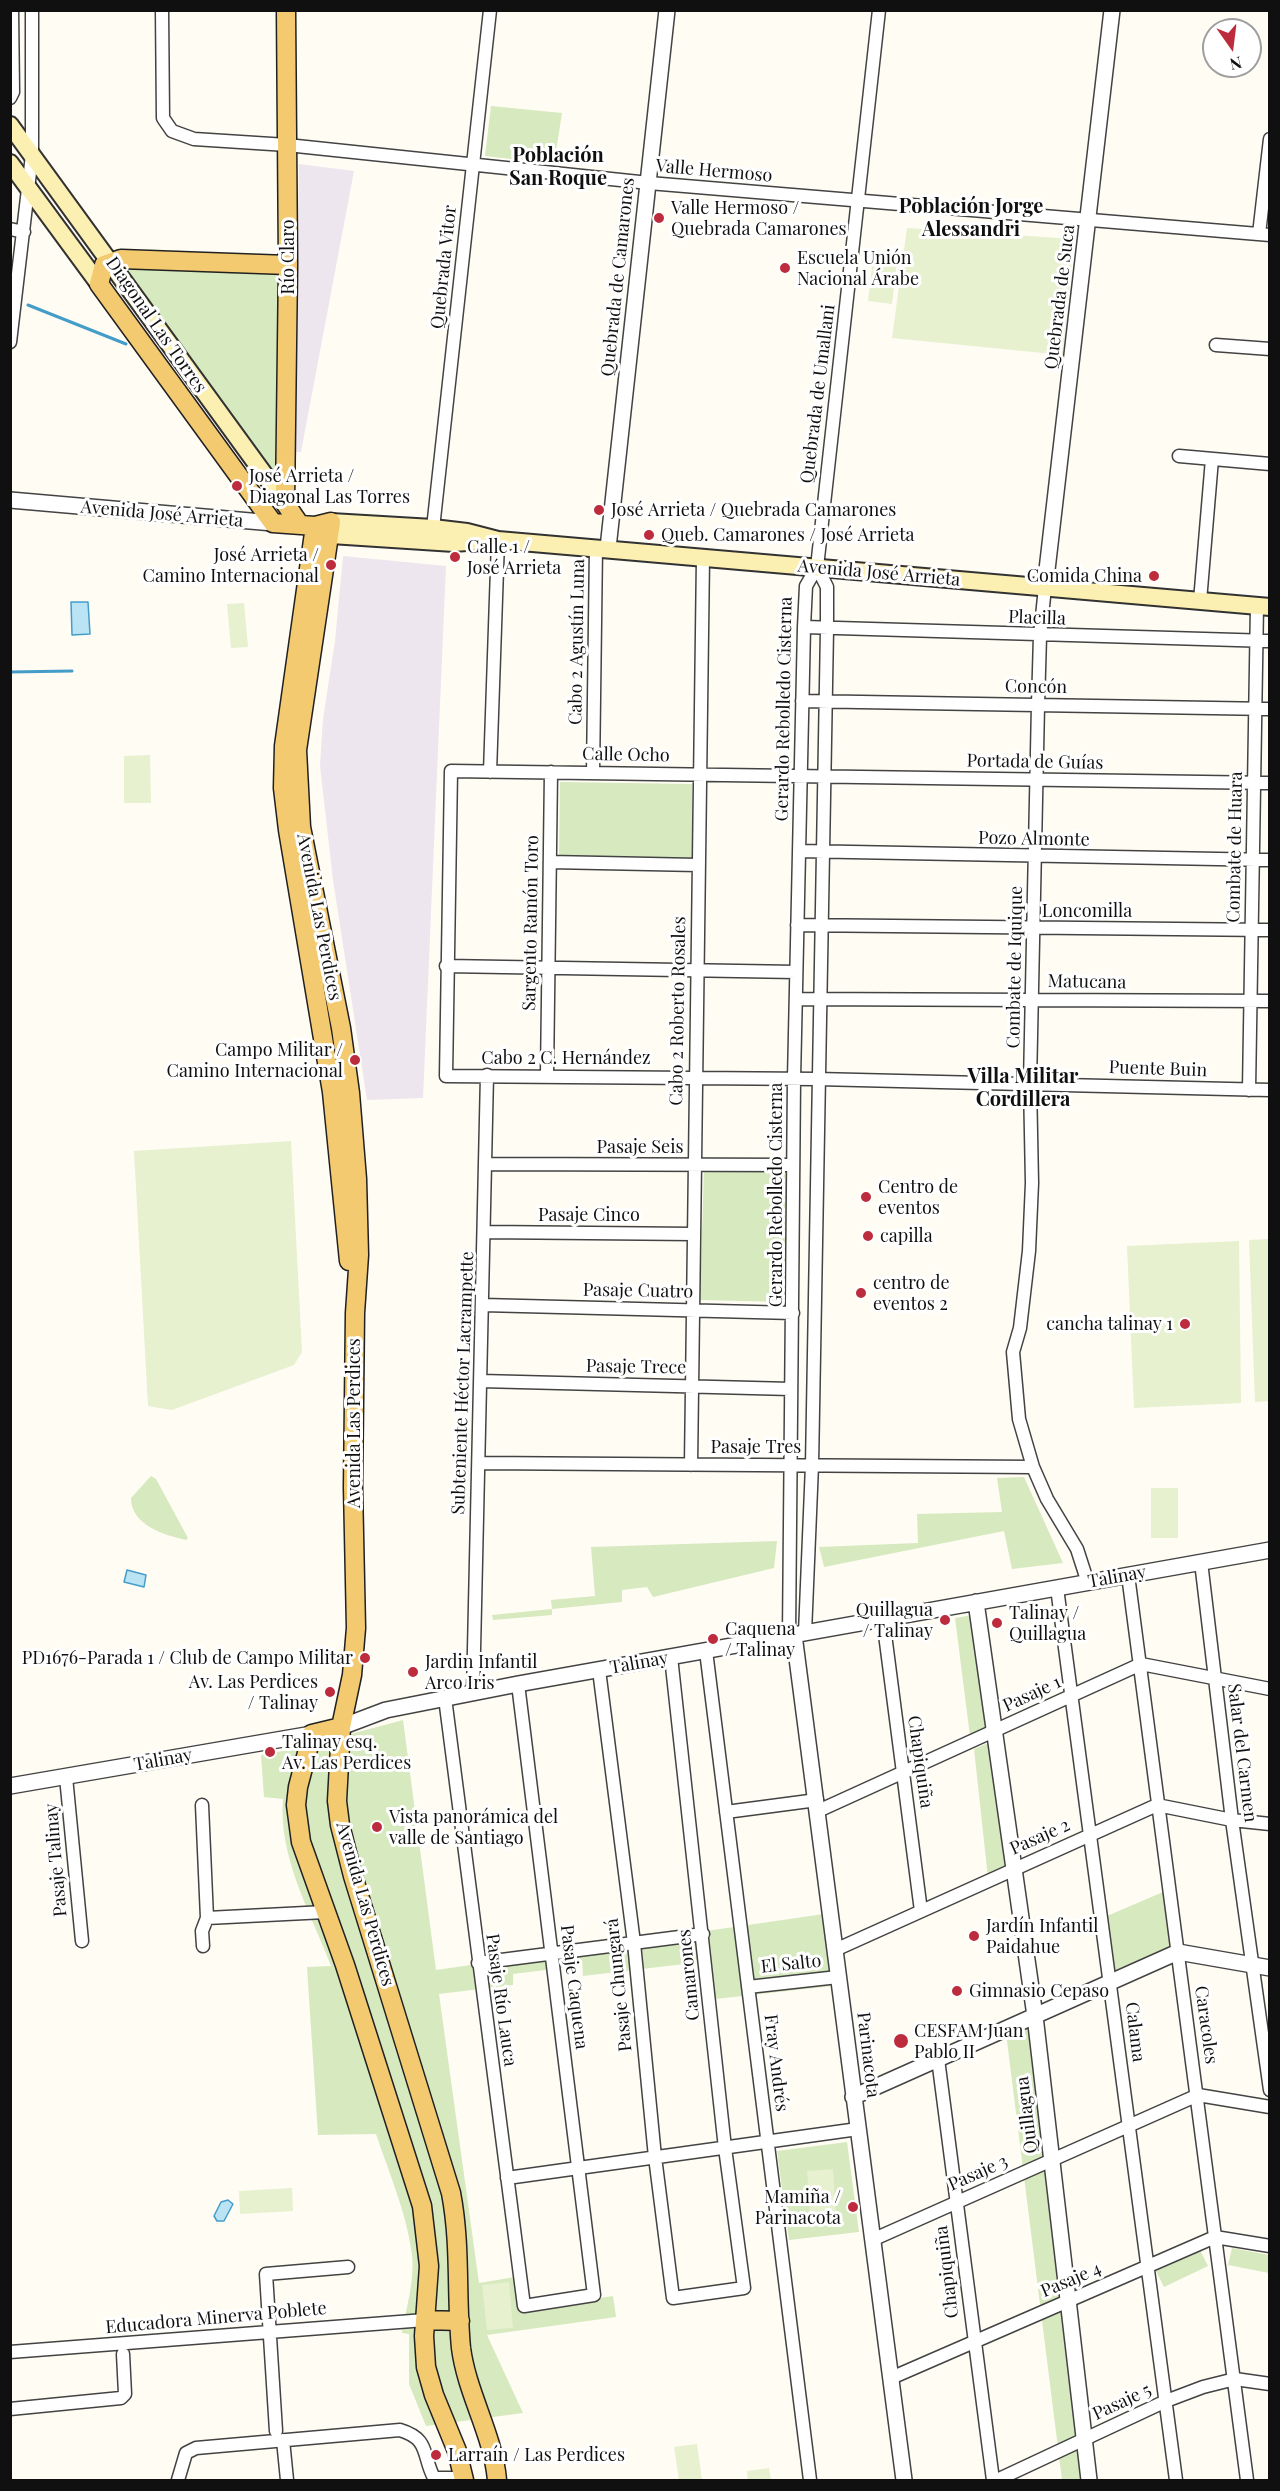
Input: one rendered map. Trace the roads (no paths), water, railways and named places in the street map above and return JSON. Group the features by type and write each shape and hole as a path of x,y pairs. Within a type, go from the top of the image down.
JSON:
{"main road":[{"name":"Río Claro","path":"285,503 288,265 286,10"},
{"name":"Diagonal Las Torres","path":"10,125 285,503 319,527"},
{"name":"Diagonal Las Torres","path":"10,163 273,523"},
{"path":"99,284 100,271 110,260 288,265"},
{"name":"Avenida José Arrieta","path":"273,523 454,543 493,539"},
{"name":"Avenida José Arrieta","path":"319,527 433,528 467,532 493,539 1263,606"},
{"name":"Avenida Las Perdices","path":"319,527 297,750 298,787 301,827 341,1028 351,1093 359,1218 355,1313 353,1487 356,1628 352,1675 341,1727 337,1801 340,1826 353,1876 452,2193 459,2244 460,2321 466,2376 485,2428 497,2481"},
{"name":"Talinay","path":"312,1734 341,1727"},
{"name":"Avenida Las Perdices","path":"312,1734 297,1787 297,1818 306,1860 345,1965 422,2206 429,2266 424,2352 430,2382 457,2451 464,2480"},
{"path":"425,2320 460,2321"}],"street":[{"path":"10,98 13,92 12,10"},
{"path":"10,342 32,155 32,10"},
{"name":"Valle Hermoso","path":"162,10 163,118 172,131 194,139 287,145 648,183 1264,234"},
{"name":"Quebrada Vitor","path":"433,528 490,10"},
{"name":"Quebrada de Camarones","path":"602,548 648,183 667,10"},
{"name":"Quebrada de Umallani","path":"817,567 879,10"},
{"name":"Quebrada de Suca","path":"1045,587 1112,10"},
{"path":"1264,234 1269,139"},
{"path":"10,229 24,232"},
{"path":"1216,345 1269,349"},
{"path":"1179,456 1269,464"},
{"path":"1200,601 1212,459"},
{"name":"Avenida José Arrieta","path":"10,500 273,523"},
{"path":"490,772 493,539"},
{"name":"Cabo 2 Agustín Luna","path":"593,773 602,548"},
{"name":"Cabo 2 Roberto Rosales","path":"690,1465 703,557"},
{"path":"796,1635 812,1466 817,1079 827,629 827,587 817,567"},
{"name":"Gerardo Rebolledo Cisterna","path":"796,1635 791,1389 796,972 806,586 817,567"},
{"name":"Combate de Iquique","path":"1045,587 1040,636 1038,705 1030,1083 1032,1183 1029,1251 1020,1328 1013,1352 1019,1419 1033,1467 1047,1499 1077,1549 1088,1582"},
{"name":"Combate de Huara","path":"1249,1090 1256,708 1263,641 1263,606"},
{"name":"Placilla","path":"804,627 1040,636 1263,641"},
{"name":"Concón","path":"802,701 1269,709"},
{"name":"Calle Ocho","path":"446,966 451,771 801,775"},
{"name":"Sargento Ramón Toro","path":"547,1075 551,772"},
{"name":"Portada de Guías","path":"801,775 1037,781 1269,783"},
{"name":"Pozo Almonte","path":"799,851 1269,860"},
{"path":"550,862 698,865"},
{"name":"Loncomilla","path":"797,925 1269,930"},
{"path":"446,966 796,972"},
{"name":"Cabo 2 C. Hernández","path":"446,966 446,1076 547,1075 794,1079"},
{"name":"Matucana","path":"796,999 1269,1001"},
{"name":"Subteniente Héctor Lacrampette","path":"473,1693 487,1075"},
{"name":"Puente Buin","path":"794,1079 1269,1090"},
{"name":"Pasaje Seis","path":"486,1164 793,1166"},
{"name":"Pasaje Cinco","path":"485,1232 694,1234"},
{"name":"Pasaje Cuatro","path":"483,1305 793,1313"},
{"name":"Pasaje Trece","path":"481,1381 791,1389"},
{"name":"Pasaje Tres","path":"478,1463 1033,1467"},
{"name":"Talinay","path":"341,1727 386,1710 518,1684 1269,1550"},
{"name":"Salar del Carmen","path":"1201,1562 1214,1681 1269,2090"},
{"name":"Caracoles","path":"1128,1575 1247,2481"},
{"name":"Calama","path":"1057,1588 1176,2481"},
{"name":"Quillagua","path":"976,1602 1035,2016 1089,2481"},
{"name":"Chapiquiña","path":"883,1619 921,1911"},
{"name":"Parinacota","path":"796,1635 853,2097 904,2481"},
{"name":"Fray Andrés","path":"706,1651 810,2481"},
{"name":"Camarones","path":"671,1657 725,2148 744,2288 673,2298"},
{"path":"1141,1664 1214,1681 1269,1689"},
{"name":"Pasaje 1","path":"726,1812 818,1806 903,1773 1141,1664"},
{"name":"Pasaje Chungará","path":"598,1670 634,1943 655,2157 673,2298"},
{"name":"Pasaje Caquena","path":"518,1684 594,2295 524,2306"},
{"name":"Pasaje Río Lauca","path":"445,1698 524,2306"},
{"name":"Talinay","path":"10,1786 312,1734"},
{"name":"Pasaje Talinay","path":"66,1777 82,1941"},
{"path":"202,1805 207,1918 202,1931 203,1946"},
{"path":"1157,1805 1232,1820 1269,1824"},
{"name":"Pasaje 2","path":"835,1950 1157,1805"},
{"path":"207,1918 325,1912"},
{"path":"478,1963 703,1934"},
{"path":"853,2097 1178,1952 1269,1968"},
{"name":"El Salto","path":"748,1987 838,1977"},
{"name":"Chapiquiña","path":"938,2059 973,2342 995,2481"},
{"path":"1198,2095 1269,2108"},
{"name":"Pasaje 3","path":"872,2240 1198,2095"},
{"path":"507,2178 858,2129"},
{"path":"1215,2237 1269,2246"},
{"name":"Pasaje 4","path":"891,2378 1215,2237"},
{"path":"287,2481 279,2436 268,2331 266,2274 348,2267"},
{"name":"Educadora Minerva Poblete","path":"10,2352 425,2320"},
{"path":"10,2409 121,2398 124,2394 123,2354"},
{"name":"Pasaje 5","path":"995,2481 1166,2401 1235,2379 1269,2384"},
{"path":"178,2481 186,2453 196,2448 279,2436 400,2430 418,2438 423,2445 434,2478 464,2480"}],"water":[{"path":"71,602 88,602 90,634 72,635"},
{"path":"127,1570 146,1575 144,1587 124,1582"},
{"path":"228,2200 233,2204 224,2221 217,2221 214,2216 221,2202"}],"waterway":[{"path":"28,305 126,344"},
{"path":"10,672 72,671"}],"place":[{"name":"Valle Hermoso / Quebrada Camarones","path":"659,218"},
{"name":"Escuela Unión Nacional Árabe","path":"785,268"},
{"name":"José Arrieta / Diagonal Las Torres","path":"237,486"},
{"name":"José Arrieta / Quebrada Camarones","path":"599,510"},
{"name":"Queb. Camarones / José Arrieta","path":"649,535"},
{"name":"Calle 1 / José Arrieta","path":"455,557"},
{"name":"José Arrieta / Camino Internacional","path":"331,565"},
{"name":"Comida China","path":"1154,576"},
{"name":"Campo Militar / Camino Internacional","path":"355,1060"},
{"name":"Centro de eventos","path":"866,1197"},
{"name":"capilla","path":"868,1236"},
{"name":"centro de eventos 2","path":"861,1293"},
{"name":"cancha talinay 1","path":"1185,1324"},
{"name":"Quillagua / Talinay","path":"945,1620"},
{"name":"Talinay / Quillagua","path":"997,1623"},
{"name":"Caquena / Talinay","path":"713,1639"},
{"name":"PD1676-Parada 1 / Club de Campo Militar","path":"365,1658"},
{"name":"Jardin Infantil Arco Iris","path":"413,1672"},
{"name":"Av. Las Perdices / Talinay","path":"330,1692"},
{"name":"Talinay esq. Av. Las Perdices","path":"270,1752"},
{"name":"Vista panorámica del valle de Santiago","path":"377,1827"},
{"name":"Jardín Infantil Paidahue","path":"974,1936"},
{"name":"Gimnasio Cepaso","path":"957,1991"},
{"name":"CESFAM Juan Pablo II","path":"901,2041"},
{"name":"Mamiña / Parinacota","path":"853,2207"},
{"name":"Larraín / Las Perdices","path":"436,2455"}],"district":[{"name":"Población San Roque","path":"558,168"},
{"name":"Población Jorge Alessandri","path":"971,218"},
{"name":"Villa Militar Cordillera","path":"1023,1088"}]}
